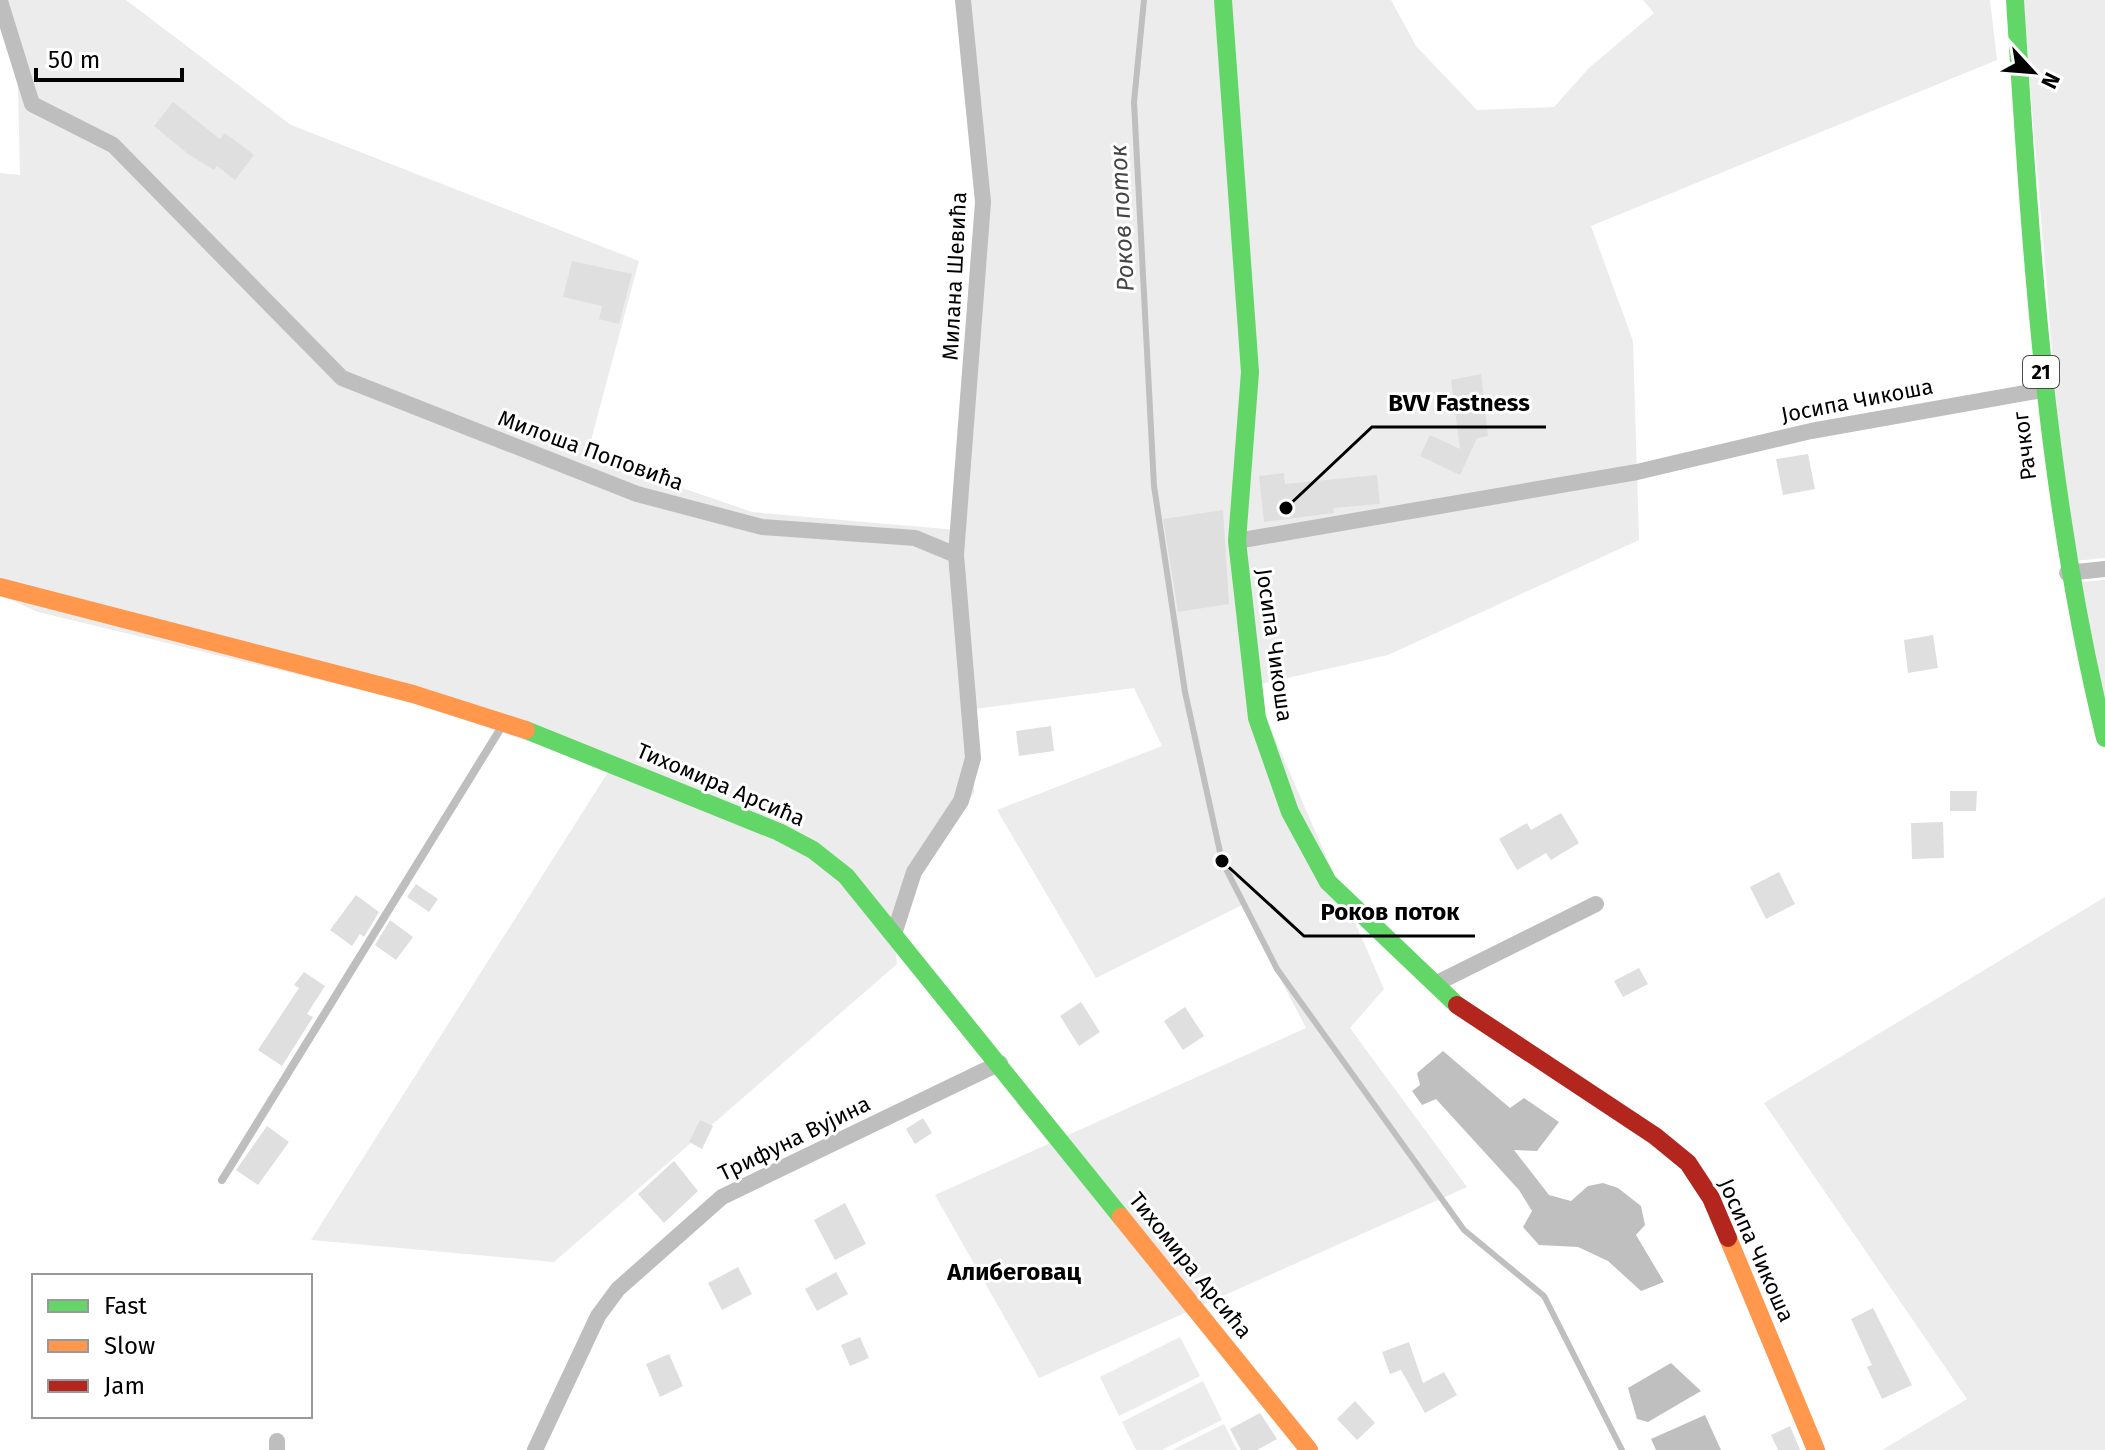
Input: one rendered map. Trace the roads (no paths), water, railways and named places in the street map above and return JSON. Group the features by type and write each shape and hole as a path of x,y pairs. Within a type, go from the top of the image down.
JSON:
{"street":[{"name":"Милана Шевића","path":"956,555 983,202 963,0"},
{"path":"1223,0 1250,372 1237,541"},
{"name":"Рачког","path":"2015,0 2042,390 2067,573 2105,738"},
{"name":"Милоша Поповића","path":"0,1 32,104 113,145 342,378 637,494 762,527 915,538 956,555"},
{"name":"Јосипа Чикоша","path":"1816,1450 1711,1198 1688,1163 1655,1136 1462,1010 1437,983 1373,929 1328,882 1290,812 1257,718 1237,541 1637,472 1811,431 2042,390"},
{"path":"894,934 914,872 961,801 973,758 956,555"},
{"path":"2067,573 2105,569"},
{"name":"Тихомира Арсића","path":"0,587 413,694 505,722 779,832 813,850 846,876 894,934 1309,1450"},
{"path":"1437,983 1596,904"},
{"name":"Трифуна Вујина","path":"535,1450 598,1316 618,1289 722,1197 1000,1063"}],"lane":[{"path":"222,1180 505,722"}],"waterway":[{"name":"Роков поток","path":"1144,0 1134,102 1154,486 1185,692 1222,861 1277,969 1464,1230 1544,1296 1622,1450"}],"place":[{"name":"BVV Fastness","path":"1286,508"},
{"name":"Роков поток","path":"1222,861"}],"district":[{"name":"Алибеговац","path":"1014,1272"}]}
